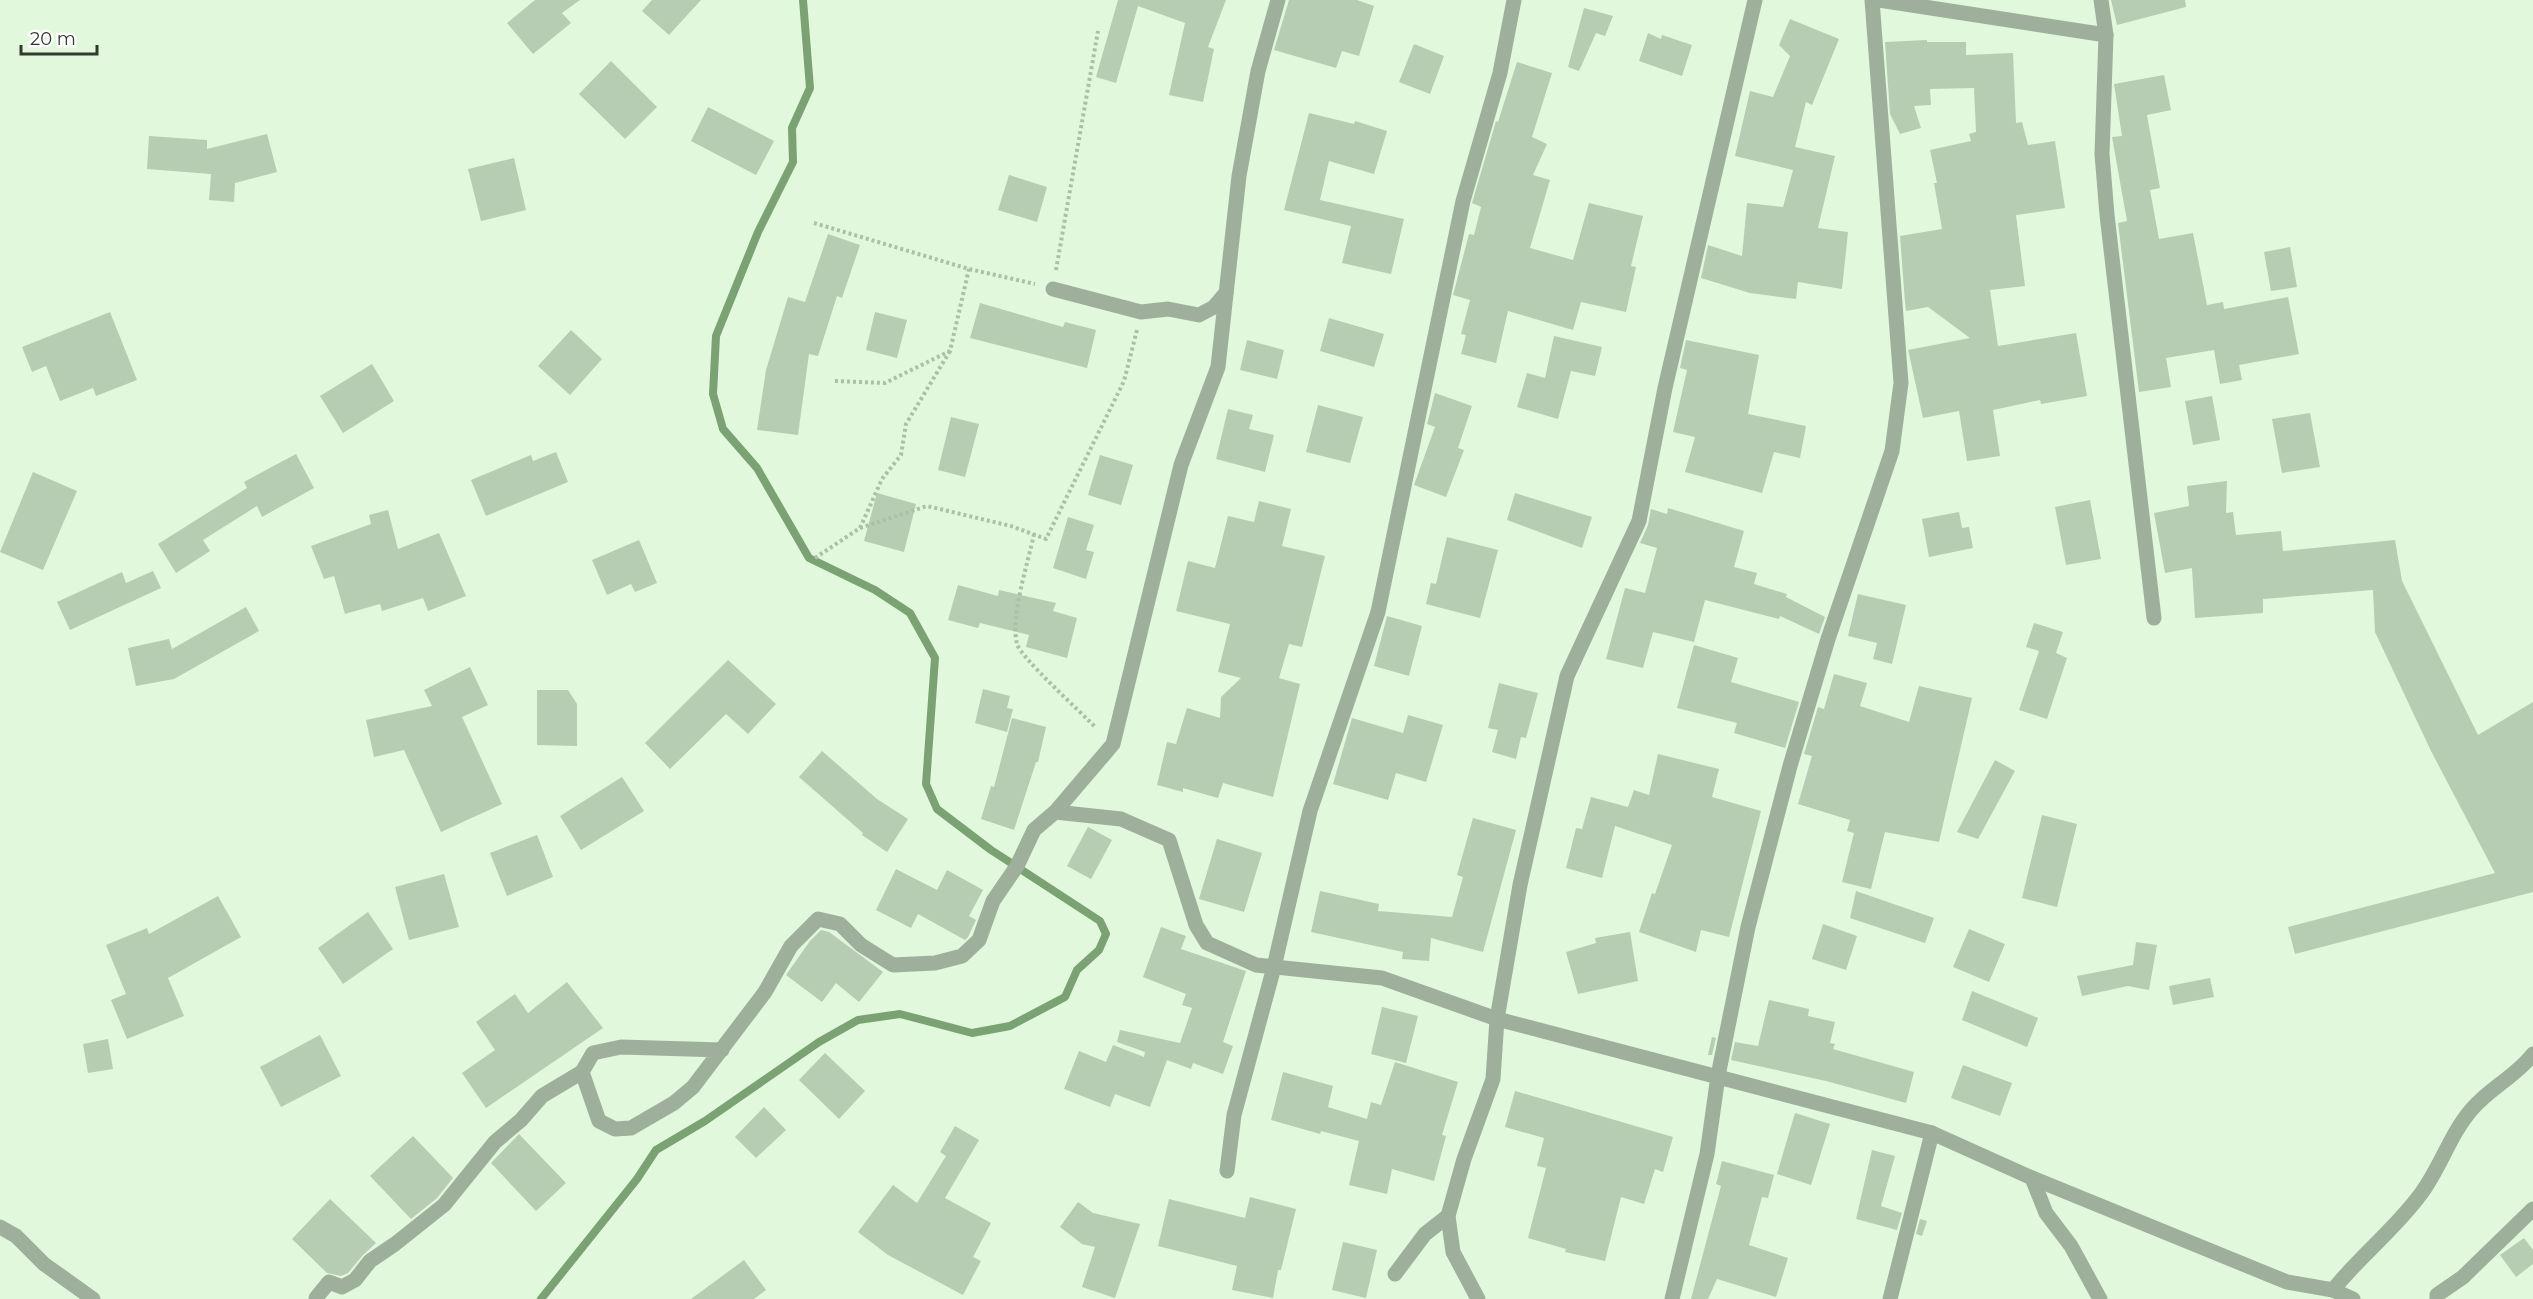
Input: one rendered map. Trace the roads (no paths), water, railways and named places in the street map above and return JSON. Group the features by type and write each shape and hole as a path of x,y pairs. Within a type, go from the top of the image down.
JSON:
{"street":[{"path":"582,1072 599,1121 615,1129 631,1128 681,1098 693,1087 765,992 791,946 818,919 840,924 861,945 893,965 935,963 962,956 979,940 993,901 1014,870 1034,830 1055,812 1113,744 1181,465 1218,367 1239,176 1258,71 1278,0"},
{"path":"1227,1171 1233,1115 1274,967 1310,811 1378,612 1463,201 1500,73 1514,0"},
{"path":"1478,1299 1453,1252 1448,1216 1464,1159 1493,1079 1497,1019 1520,885 1566,676 1639,521 1665,388 1755,0"},
{"path":"1672,1299 1707,1154 1718,1076 1748,927 1787,778 1828,639 1892,451 1898,414 1900,383 1872,0"},
{"path":"1879,0 2106,35"},
{"path":"2101,0 2106,35 2102,154 2107,215 2154,618"},
{"path":"1053,289 1141,312 1168,309 1199,315 1214,307 1226,293"},
{"path":"1055,812 1121,819 1169,840 1196,925 1207,943 1256,965 1382,978 1497,1019 1932,1133 2032,1178 2287,1282 2333,1290 2353,1299"},
{"path":"315,1298 329,1282 342,1287 356,1280 370,1261 444,1205 495,1142 521,1120 542,1096 582,1072 593,1053 621,1047 722,1050"},
{"path":"2333,1290 2421,1194 2471,1109 2524,1065 2533,1054"},
{"path":"1890,1299 1932,1133"},
{"path":"2032,1178 2046,1213 2071,1246 2100,1299"},
{"path":"2437,1299 2437,1295 2463,1277 2533,1209"},
{"path":"1395,1274 1425,1234 1448,1216"},
{"path":"0,1227 16,1236 44,1264 93,1299"}],"waterway":[{"path":"541,1299 637,1179 656,1150 705,1121 819,1042 858,1020 900,1014 972,1033 1010,1026 1065,997 1077,970 1099,950 1106,934 1100,921 991,850 937,809 926,784 935,658 910,613 875,590 809,558 757,468 723,429 713,394 716,336 758,232 793,162 792,128 810,88 803,0"}]}
